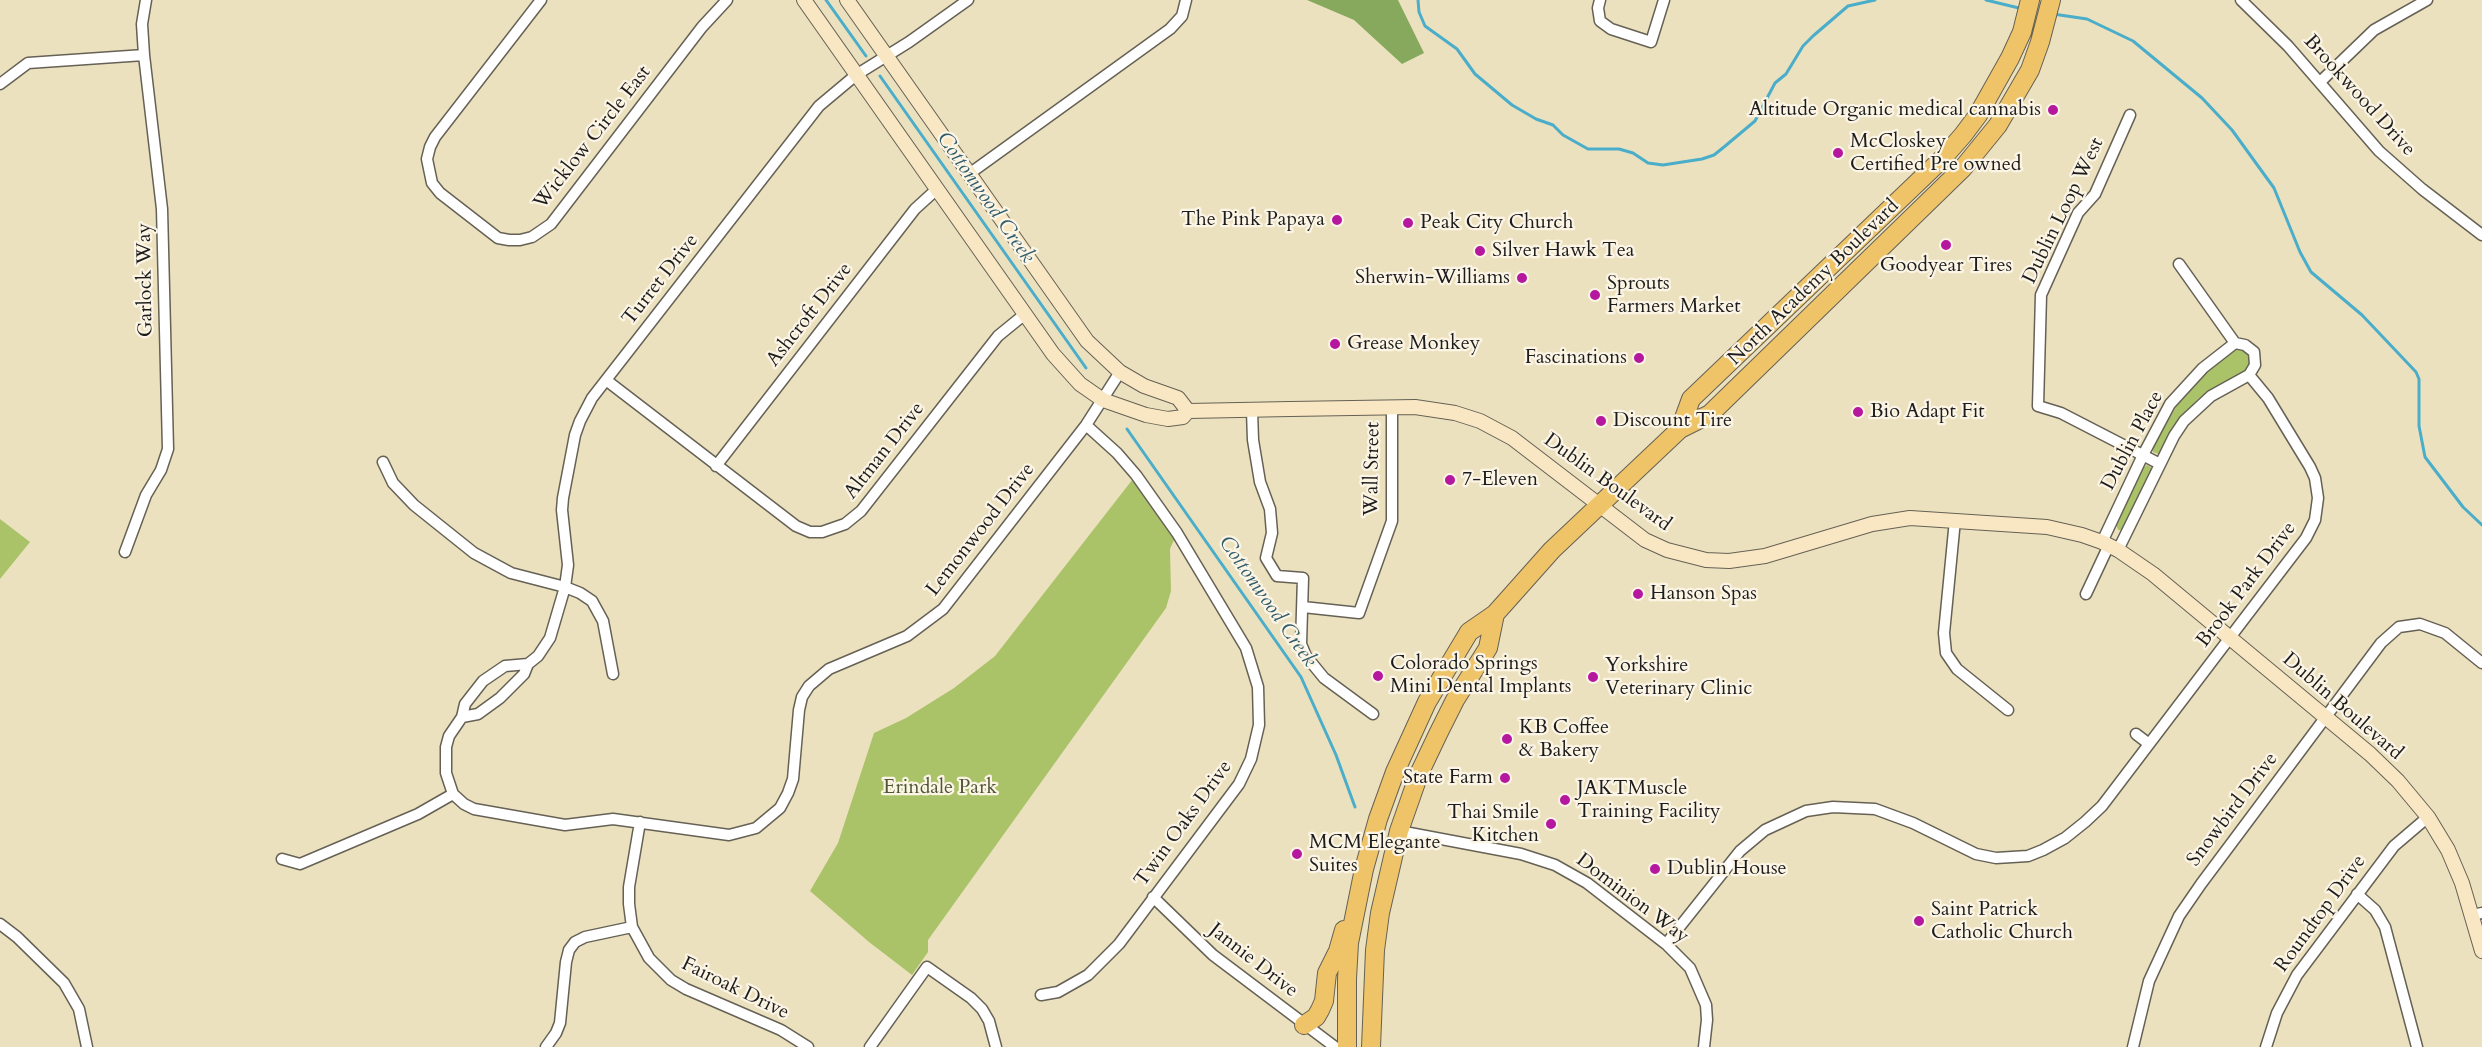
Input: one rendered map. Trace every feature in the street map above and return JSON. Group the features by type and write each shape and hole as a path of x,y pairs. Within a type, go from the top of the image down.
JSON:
{"highway":[{"name":"North Academy Boulevard","path":"1680,429 1691,399 1917,183 1963,135 1997,85 2022,32 2030,0"},
{"name":"North Academy Boulevard","path":"1347,1047 1349,944 1364,869 1378,819 1395,771 1427,702 1469,632 1495,614 1552,550 1680,429 1710,414 1986,142 2030,70 2051,0"},
{"path":"1371,1047 1375,950 1382,902 1399,831 1419,774 1438,734 1455,700 1488,648 1495,614"},
{"path":"1304,1025 1316,1017 1324,1001 1327,973 1338,951 1364,869"}],"main road":[{"name":"Dublin Boulevard","path":"804,0 1066,370 1080,384 1103,400 1137,412 1168,418 1183,417 1188,411 1392,408 1431,409 1455,413 1480,421 1512,438 1646,540 1667,550 1696,558 1720,561 1753,559 1882,522 1910,519 2048,527 2110,546 2147,570 2230,637 2388,771 2428,818 2453,861 2477,914 2482,951"},
{"path":"847,0 1087,341 1120,372 1153,390 1178,398 1188,411"}],"street":[{"name":"Garlock Way","path":"125,552 146,495 162,470 168,449 162,208 144,55 142,24 146,0"},
{"name":"Wicklow Circle East","path":"541,0 429,147 428,172 432,183 440,193 498,238 509,240 520,240 542,231 550,224 702,27 727,0"},
{"name":"Turret Drive","path":"462,717 477,714 500,698 525,674 528,664 538,656 550,638 565,587 568,565 562,510 573,446 580,421 606,380 808,118 831,94 856,75 968,0"},
{"path":"969,174 1170,29 1182,16 1186,0"},
{"path":"1599,0 1600,21 1611,29 1652,42 1664,0"},
{"name":"Brookwood Drive","path":"2241,0 2289,46 2379,151 2422,189 2482,235"},
{"path":"2320,82 2374,30 2427,0"},
{"path":"0,84 28,63 144,55"},
{"name":"Dublin Loop West","path":"2130,115 2095,194 2078,213 2041,296 2038,406 2061,413 2160,464"},
{"name":"Ashcroft Drive","path":"716,466 915,209 937,189"},
{"path":"2179,264 2235,343 2245,345 2254,352 2255,365 2249,375"},
{"name":"Altman Drive","path":"606,380 796,526 810,532 822,532 845,525 861,511 998,336 1025,314"},
{"name":"Dublin Place","path":"2110,546 2143,455 2163,415 2177,394 2203,368 2235,343"},
{"name":"Lemonwood Drive","path":"453,794 474,809 546,823 565,825 613,819 729,835 756,828 780,808 793,779 799,710 802,697 809,686 829,669 906,636 933,618 954,597 1086,425 1120,372"},
{"name":"Dublin Place","path":"2110,546 2179,428 2195,409 2211,396 2249,375"},
{"name":"Brook Park Drive","path":"1666,944 1740,851 1765,830 1792,816 1833,807 1875,809 1913,822 1982,855 2012,858 2028,856 2065,838 2102,806 2306,538 2317,511 2317,488 2310,467 2268,398 2249,375"},
{"name":"Wall Street","path":"1303,607 1359,613 1392,521 1392,408"},
{"path":"1252,411 1252,440 1260,482 1271,517 1272,533 1266,558 1277,576 1303,578 1301,644 1306,656 1324,678 1373,714"},
{"name":"Twin Oaks Drive","path":"1041,995 1058,992 1088,975 1119,944 1247,772 1257,741 1259,725 1258,687 1246,648 1177,533 1117,453 1086,425"},
{"path":"383,462 393,483 414,505 474,553 511,573 565,587 587,597 599,611 613,674"},
{"path":"1955,520 1944,633 1946,653 1957,669 2008,710"},
{"path":"2086,594 2110,546"},
{"name":"Snowbird Drive","path":"2133,1047 2149,981 2179,916 2200,884 2381,643 2408,621 2433,627 2445,633 2482,663"},
{"path":"1935,657 1946,653"},
{"path":"282,859 300,864 418,814 453,794 446,773 446,747 449,735 462,717 465,704 472,693 494,671 516,664 528,664"},
{"path":"2136,734 2149,744"},
{"name":"Roundtop Drive","path":"2266,1047 2277,1013 2292,983 2398,841 2428,818"},
{"name":"Fairoak Drive","path":"640,822 629,887 632,927 649,958 671,980 781,1030 808,1047"},
{"name":"Dominion Way","path":"1399,831 1521,854 1555,865 1587,884 1666,944 1690,968 1702,993 1707,1020 1704,1047"},
{"path":"2357,894 2375,910 2385,927 2417,1047"},
{"name":"Jannie Drive","path":"1153,897 1213,956 1335,1047"},
{"path":"0,924 17,937 64,983 79,1009 87,1047"},
{"path":"546,1047 560,1023 569,950 575,942 585,937 632,927"},
{"path":"870,1047 927,967 971,998 982,1009 989,1021 996,1047"}],"green space":[{"path":"1307,0 1398,0 1424,53 1402,64 1354,20"},
{"path":"2236,350 2244,350 2249,355 2250,364 2245,372 2215,387 2198,399 2173,428 2160,452 2158,454 2153,452 2153,447 2180,400 2204,373"},
{"path":"2147,465 2151,467 2151,471 2123,530 2118,530 2116,524 2143,468"},
{"name":"Erindale Park","path":"1136,475 1177,533 1170,549 1171,591 1166,608 928,940 928,952 912,975 869,942 810,891 838,843 874,733 906,718 954,688 995,656"},
{"path":"0,519 30,542 0,579"}],"waterway":[{"name":"Cottonwood Creek","path":"826,0 866,56"},
{"name":"Cottonwood Creek","path":"1418,0 1419,12 1425,26 1457,49 1475,74 1512,105 1536,119 1553,125 1563,135 1588,149 1619,149 1633,153 1648,163 1663,165 1714,155 1755,121 1775,83 1786,74 1803,46 1813,36 1848,6 1875,0"},
{"name":"Cottonwood Creek","path":"1986,0 2023,9"},
{"name":"Cottonwood Creek","path":"2053,14 2087,19 2133,41 2202,98 2232,130 2274,188 2300,252 2311,272 2362,315 2416,372 2419,379 2419,426 2425,457 2463,507 2482,525"},
{"name":"Cottonwood Creek","path":"880,76 1086,368"},
{"name":"Cottonwood Creek","path":"1127,429 1301,677 1336,755 1355,807"}],"place":[{"name":"Altitude Organic medical cannabis","path":"2053,110"},
{"name":"McCloskey Certified Pre owned","path":"1838,153"},
{"name":"The Pink Papaya","path":"1337,220"},
{"name":"Peak City Church","path":"1408,223"},
{"name":"Goodyear Tires","path":"1946,245"},
{"name":"Silver Hawk Tea","path":"1480,251"},
{"name":"Sherwin-Williams","path":"1522,278"},
{"name":"Sprouts Farmers Market","path":"1595,295"},
{"name":"Grease Monkey","path":"1335,344"},
{"name":"Fascinations","path":"1639,358"},
{"name":"Bio Adapt Fit","path":"1858,412"},
{"name":"Discount Tire","path":"1601,421"},
{"name":"7-Eleven","path":"1450,480"},
{"name":"Hanson Spas","path":"1638,594"},
{"name":"Colorado Springs Mini Dental Implants","path":"1378,676"},
{"name":"Yorkshire Veterinary Clinic","path":"1593,677"},
{"name":"KB Coffee & Bakery","path":"1507,739"},
{"name":"State Farm","path":"1505,778"},
{"name":"JAKTMuscle Training Facility","path":"1565,800"},
{"name":"Thai Smile Kitchen","path":"1551,824"},
{"name":"MCM Elegante Suites","path":"1297,854"},
{"name":"Dublin House","path":"1655,869"},
{"name":"Saint Patrick Catholic Church","path":"1919,921"}]}
